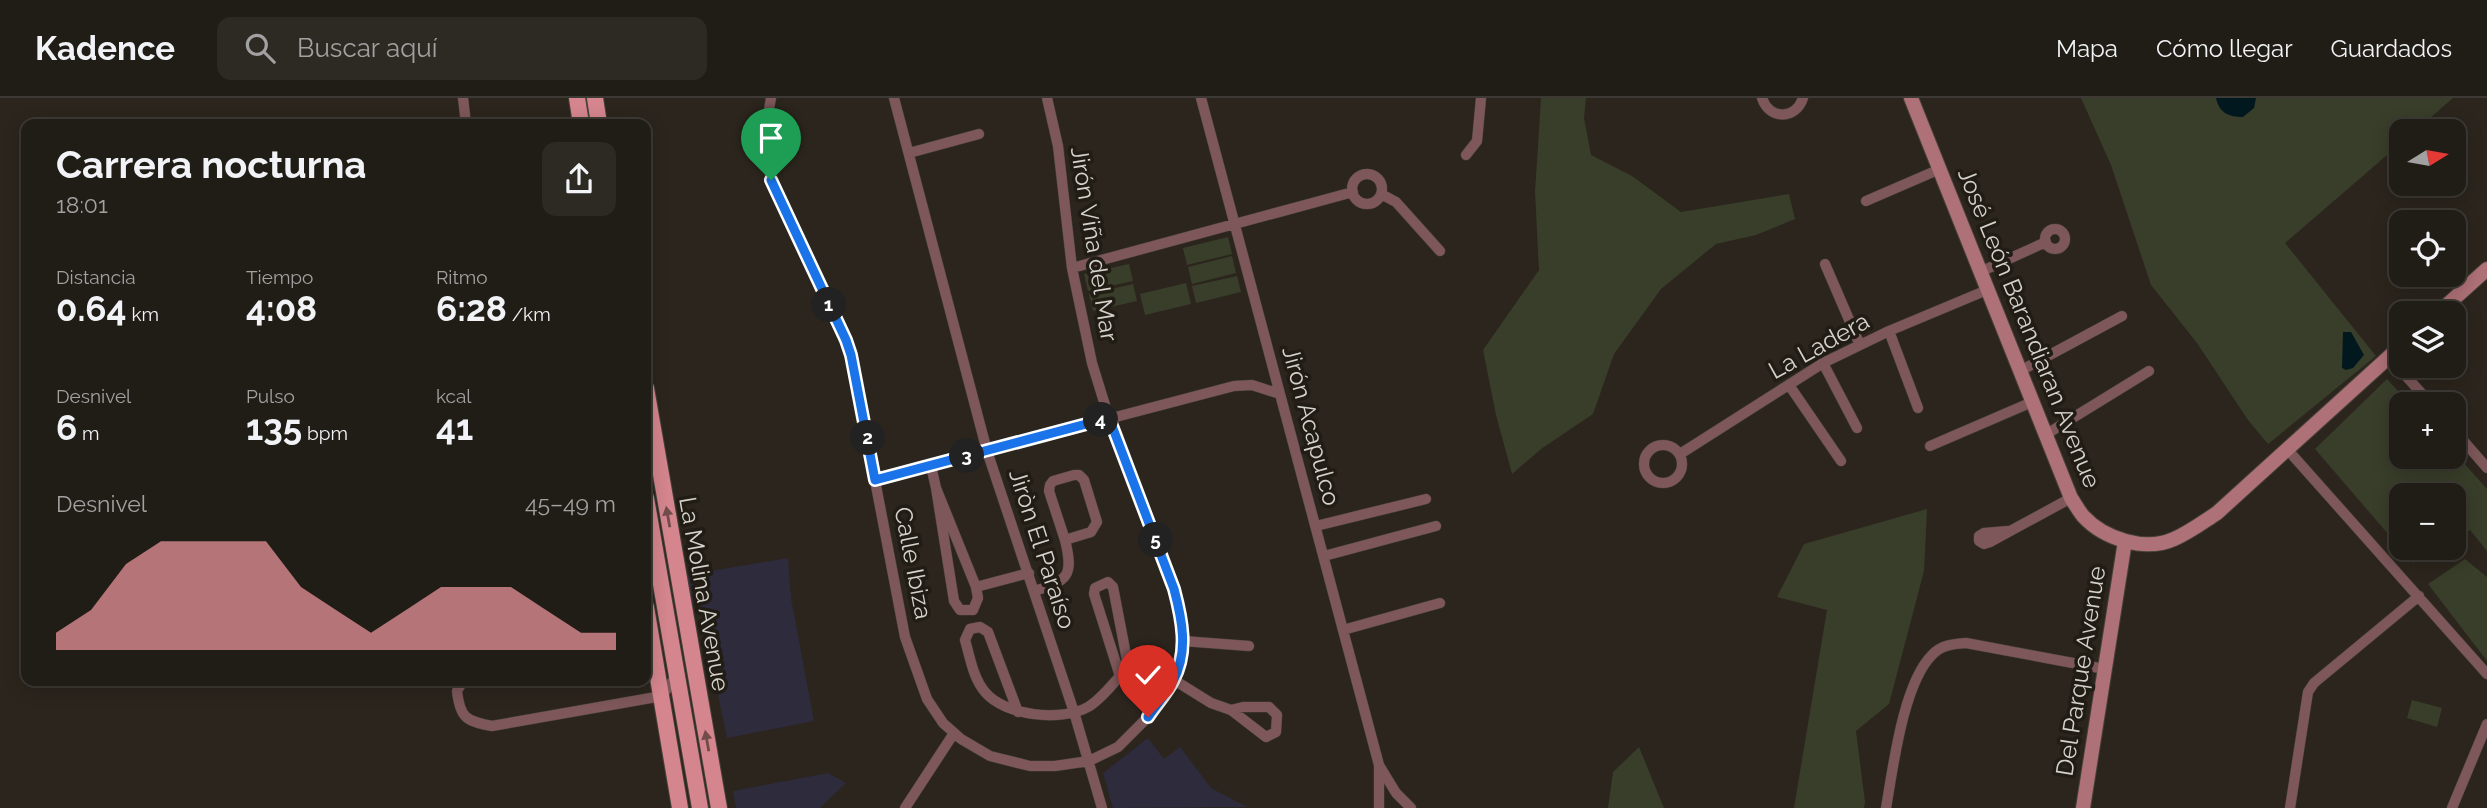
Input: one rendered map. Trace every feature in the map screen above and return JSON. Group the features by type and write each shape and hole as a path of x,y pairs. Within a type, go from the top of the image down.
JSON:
{"main road":[{"path":"577,98 580,119"},
{"path":"595,98 598,119"},
{"name":"La Molina Avenue","path":"651,417 719,808"},
{"name":"La Molina Avenue","path":"651,527 700,808"},
{"path":"651,635 680,808"}],"street":[{"path":"463,98 465,119"},
{"name":"Calle Ibiza","path":"771,98 765,122 771,180 848,347 905,637 927,699 943,723 954,733 990,756 1014,763 1055,766 1089,761"},
{"name":"Jiròn El Paraíso","path":"894,98 988,451 1074,712 1102,808"},
{"name":"Jirón Viña del Mar","path":"1046,98 1058,146 1072,268 1092,363 1109,418 1174,589 1184,641 1174,680 1148,717 1118,747 1089,761"},
{"name":"Jirón Acapulco","path":"1201,98 1379,765 1379,808"},
{"path":"1466,155 1477,141 1481,98"},
{"path":"1762,98 1768,110 1781,116 1794,112 1800,107 1803,98"},
{"name":"José León Barandiaran Avenue","path":"1911,98 2071,498 2084,517 2104,533 2125,541 2151,544 2172,540 2194,529 2217,513 2389,357"},
{"path":"909,153 979,134"},
{"path":"1866,201 1940,169"},
{"path":"1368,174 1380,181 1381,194 1375,201 1367,204 1358,200 1353,192 1356,179 1368,174"},
{"path":"1072,268 1353,192"},
{"path":"1381,194 1396,202 1440,251"},
{"path":"1980,272 2046,242"},
{"path":"1825,264 1860,345"},
{"path":"2452,301 2486,271"},
{"name":"La Ladera","path":"1680,454 1823,363 1889,331 1987,290"},
{"path":"2020,372 2122,316"},
{"path":"1889,331 1918,408"},
{"path":"1823,363 1857,428"},
{"path":"2045,435 2149,371"},
{"path":"2408,378 2420,392"},
{"path":"875,480 1241,385 1252,385 1280,394"},
{"path":"1789,385 1841,461"},
{"path":"1930,446 2032,402"},
{"path":"2466,444 2487,468"},
{"path":"2287,449 2487,674"},
{"path":"931,466 954,601 960,610 973,610 977,606 976,587 936,488"},
{"path":"1034,590 1059,583 1066,575 1069,556 1049,485 1053,481 1079,475 1084,480 1097,522 1096,528 1065,540"},
{"path":"2007,531 2071,498"},
{"path":"1316,526 1426,499"},
{"path":"1324,555 1436,526"},
{"name":"Del Parque Avenue","path":"2083,808 2125,541"},
{"path":"976,587 1028,573"},
{"path":"1018,712 988,632 980,627 970,629 965,640 979,682 993,699 1018,712 1034,714 1074,712 1087,708 1120,676 1127,660 1113,587 1108,582 1095,588 1094,594 1120,676"},
{"path":"2290,808 2308,692 2314,683 2419,596"},
{"path":"1343,631 1440,603"},
{"path":"1184,641 1249,646"},
{"path":"1886,808 1897,739 1918,673 1940,649 1948,644 1966,643 2105,669"},
{"path":"460,686 457,691 459,709 471,722 492,726 662,696 677,675"},
{"path":"1174,680 1211,703 1231,710 1266,737 1276,732 1278,718 1272,709 1243,707 1231,710"},
{"path":"2452,808 2487,724"},
{"path":"905,808 954,733"},
{"name":"Jirón Acapulco","path":"1379,765 1396,793 1411,808"}],"shaded area":[{"path":"788,558 791,598 814,721 727,738 699,604 692,604 687,575"},
{"path":"1148,738 1164,759 1180,747 1211,788 1247,807 1113,808 1103,773"},
{"path":"828,773 846,783 820,808 736,808 733,791"}],"green space":[{"path":"1541,98 1586,98 1584,118 1591,155 1632,176 1681,212 1789,194 1795,219 1756,235 1716,244 1661,289 1614,354 1593,414 1541,449 1512,474 1496,415 1483,350 1539,270 1535,192"},
{"path":"2081,98 2453,98 2429,119 2389,119 2389,153 2285,243 2376,356 2268,444 2248,420 2197,343 2151,285 2111,165"},
{"path":"1228,237 1232,254 1187,265 1183,248"},
{"path":"1232,256 1236,273 1192,284 1188,267"},
{"path":"1129,264 1133,281 1088,291 1084,274"},
{"path":"1237,276 1241,292 1196,303 1192,286"},
{"path":"1186,283 1191,304 1145,315 1140,294"},
{"path":"1133,284 1137,301 1093,311 1089,294"},
{"path":"2387,379 2399,392 2389,392 2389,469 2466,469 2466,465 2487,489 2487,551 2470,530 2466,532 2466,483 2389,483 2389,535 2315,449"},
{"path":"1927,509 1924,571 1889,704 1856,731 1864,808 1794,808 1827,610 1777,597 1804,544"},
{"path":"2464,560 2487,577 2487,661 2428,584"},
{"path":"2412,700 2442,708 2437,727 2407,718"},
{"path":"1639,747 1664,808 1608,808 1613,772"}],"water":[{"path":"2216,98 2256,98 2254,108 2243,117 2225,113"},
{"path":"2343,332 2351,332 2364,355 2353,368 2346,370 2342,368"}],"route":[{"path":"771,180 846,340 871,450 875,480 1109,418 1174,589 1181,615 1184,641 1178,668 1174,680 1148,717"}]}
